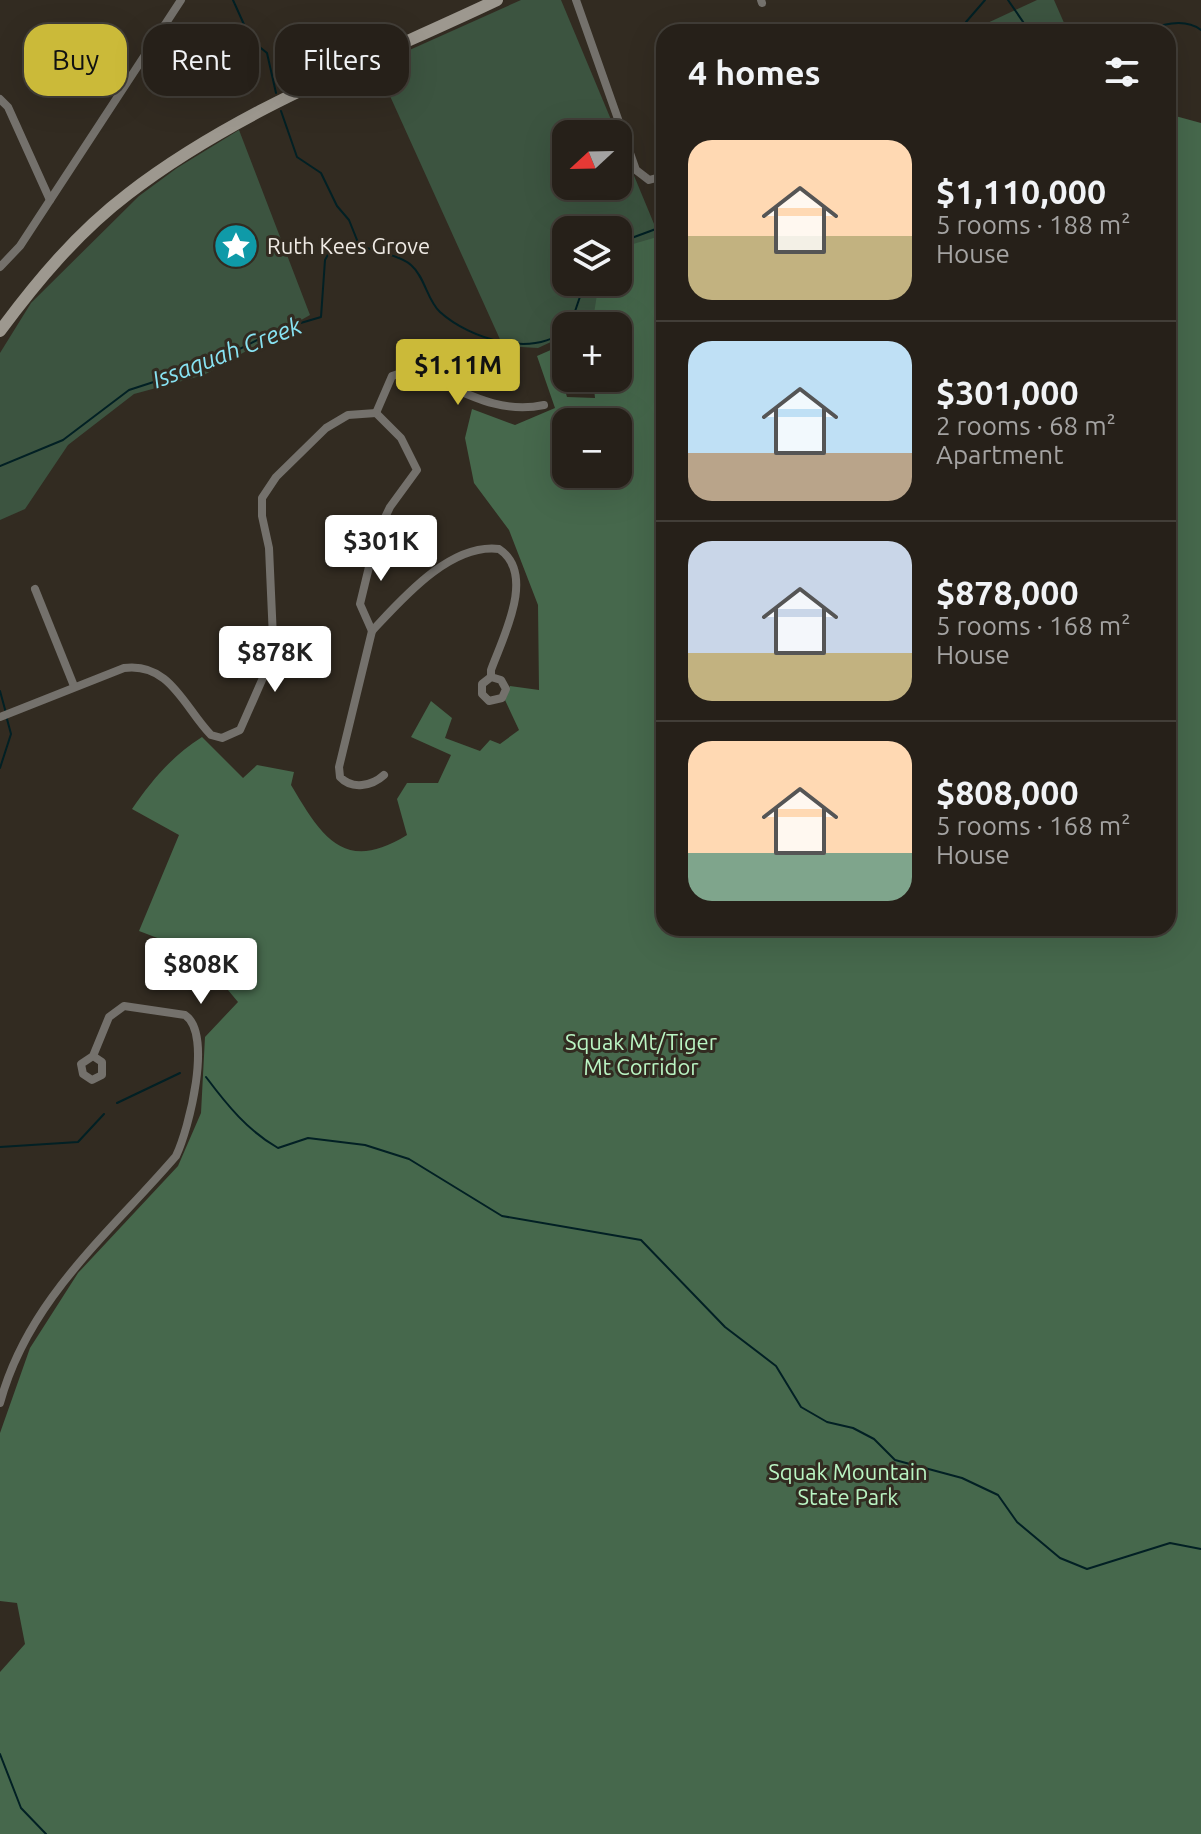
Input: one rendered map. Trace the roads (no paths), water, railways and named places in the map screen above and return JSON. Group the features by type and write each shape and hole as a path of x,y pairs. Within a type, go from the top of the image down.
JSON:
{"main road":[{"path":"0,331 31,289 89,227 125,196 191,149 289,98 497,0"}],"street":[{"path":"0,267 20,246 181,0"},
{"path":"576,0 634,164 644,179 656,180"},
{"path":"0,99 8,107 50,200"},
{"path":"376,413 388,381 403,370 416,372 500,407 516,410 544,405"},
{"path":"0,717 124,668 149,668 164,677 211,735 222,738 240,730 266,671 273,638 269,548 262,516 262,498 284,469 338,419 357,413 376,413 401,438 417,470 390,507 377,534 360,604 372,631"},
{"path":"384,775 357,786 344,782 339,773 372,631 449,562 479,549 499,549 511,564 516,597 491,677"},
{"path":"35,589 74,686"},
{"path":"0,1403 14,1361 60,1283 176,1156 184,1136 195,1088 197,1030 191,1019 173,1012 124,1006 109,1017 93,1056"}],"waterway":[{"path":"233,0 251,40 267,53 275,89"},
{"name":"Issaquah Creek","path":"965,24 985,0"},
{"name":"Issaquah Creek","path":"1008,0 1024,24"},
{"name":"Issaquah Creek","path":"1172,24 1187,24 1201,30"},
{"path":"281,111 297,157 321,173 337,206 349,220 359,245"},
{"name":"Issaquah Creek","path":"632,238 656,229"},
{"name":"Issaquah Creek","path":"0,466 63,440 129,390 212,363 277,330 321,317 325,260 335,242 375,250 405,261 416,270 440,312 467,330 501,342 519,344 552,338"},
{"name":"Issaquah Creek","path":"575,312 580,296"},
{"name":"Issaquah Creek","path":"0,691 6,713"},
{"name":"Issaquah Creek","path":"0,768 11,734 7,719"},
{"path":"117,1103 180,1073"},
{"path":"206,1077 239,1117 278,1148 308,1138 365,1145 409,1159 502,1216 641,1240 725,1327 776,1366 801,1407 827,1422 853,1428 874,1439 895,1460 962,1478 998,1495 1017,1522 1060,1558 1087,1569 1170,1543 1201,1549"},
{"path":"0,1147 78,1142 104,1114"},
{"path":"0,1754 21,1808 46,1834"}],"place":[{"name":"Ruth Kees Grove","path":"236,246"}],"park label":[{"name":"Squak Mt/Tiger Mt Corridor","path":"641,1054"},
{"name":"Squak Mountain State Park","path":"848,1484"}]}
